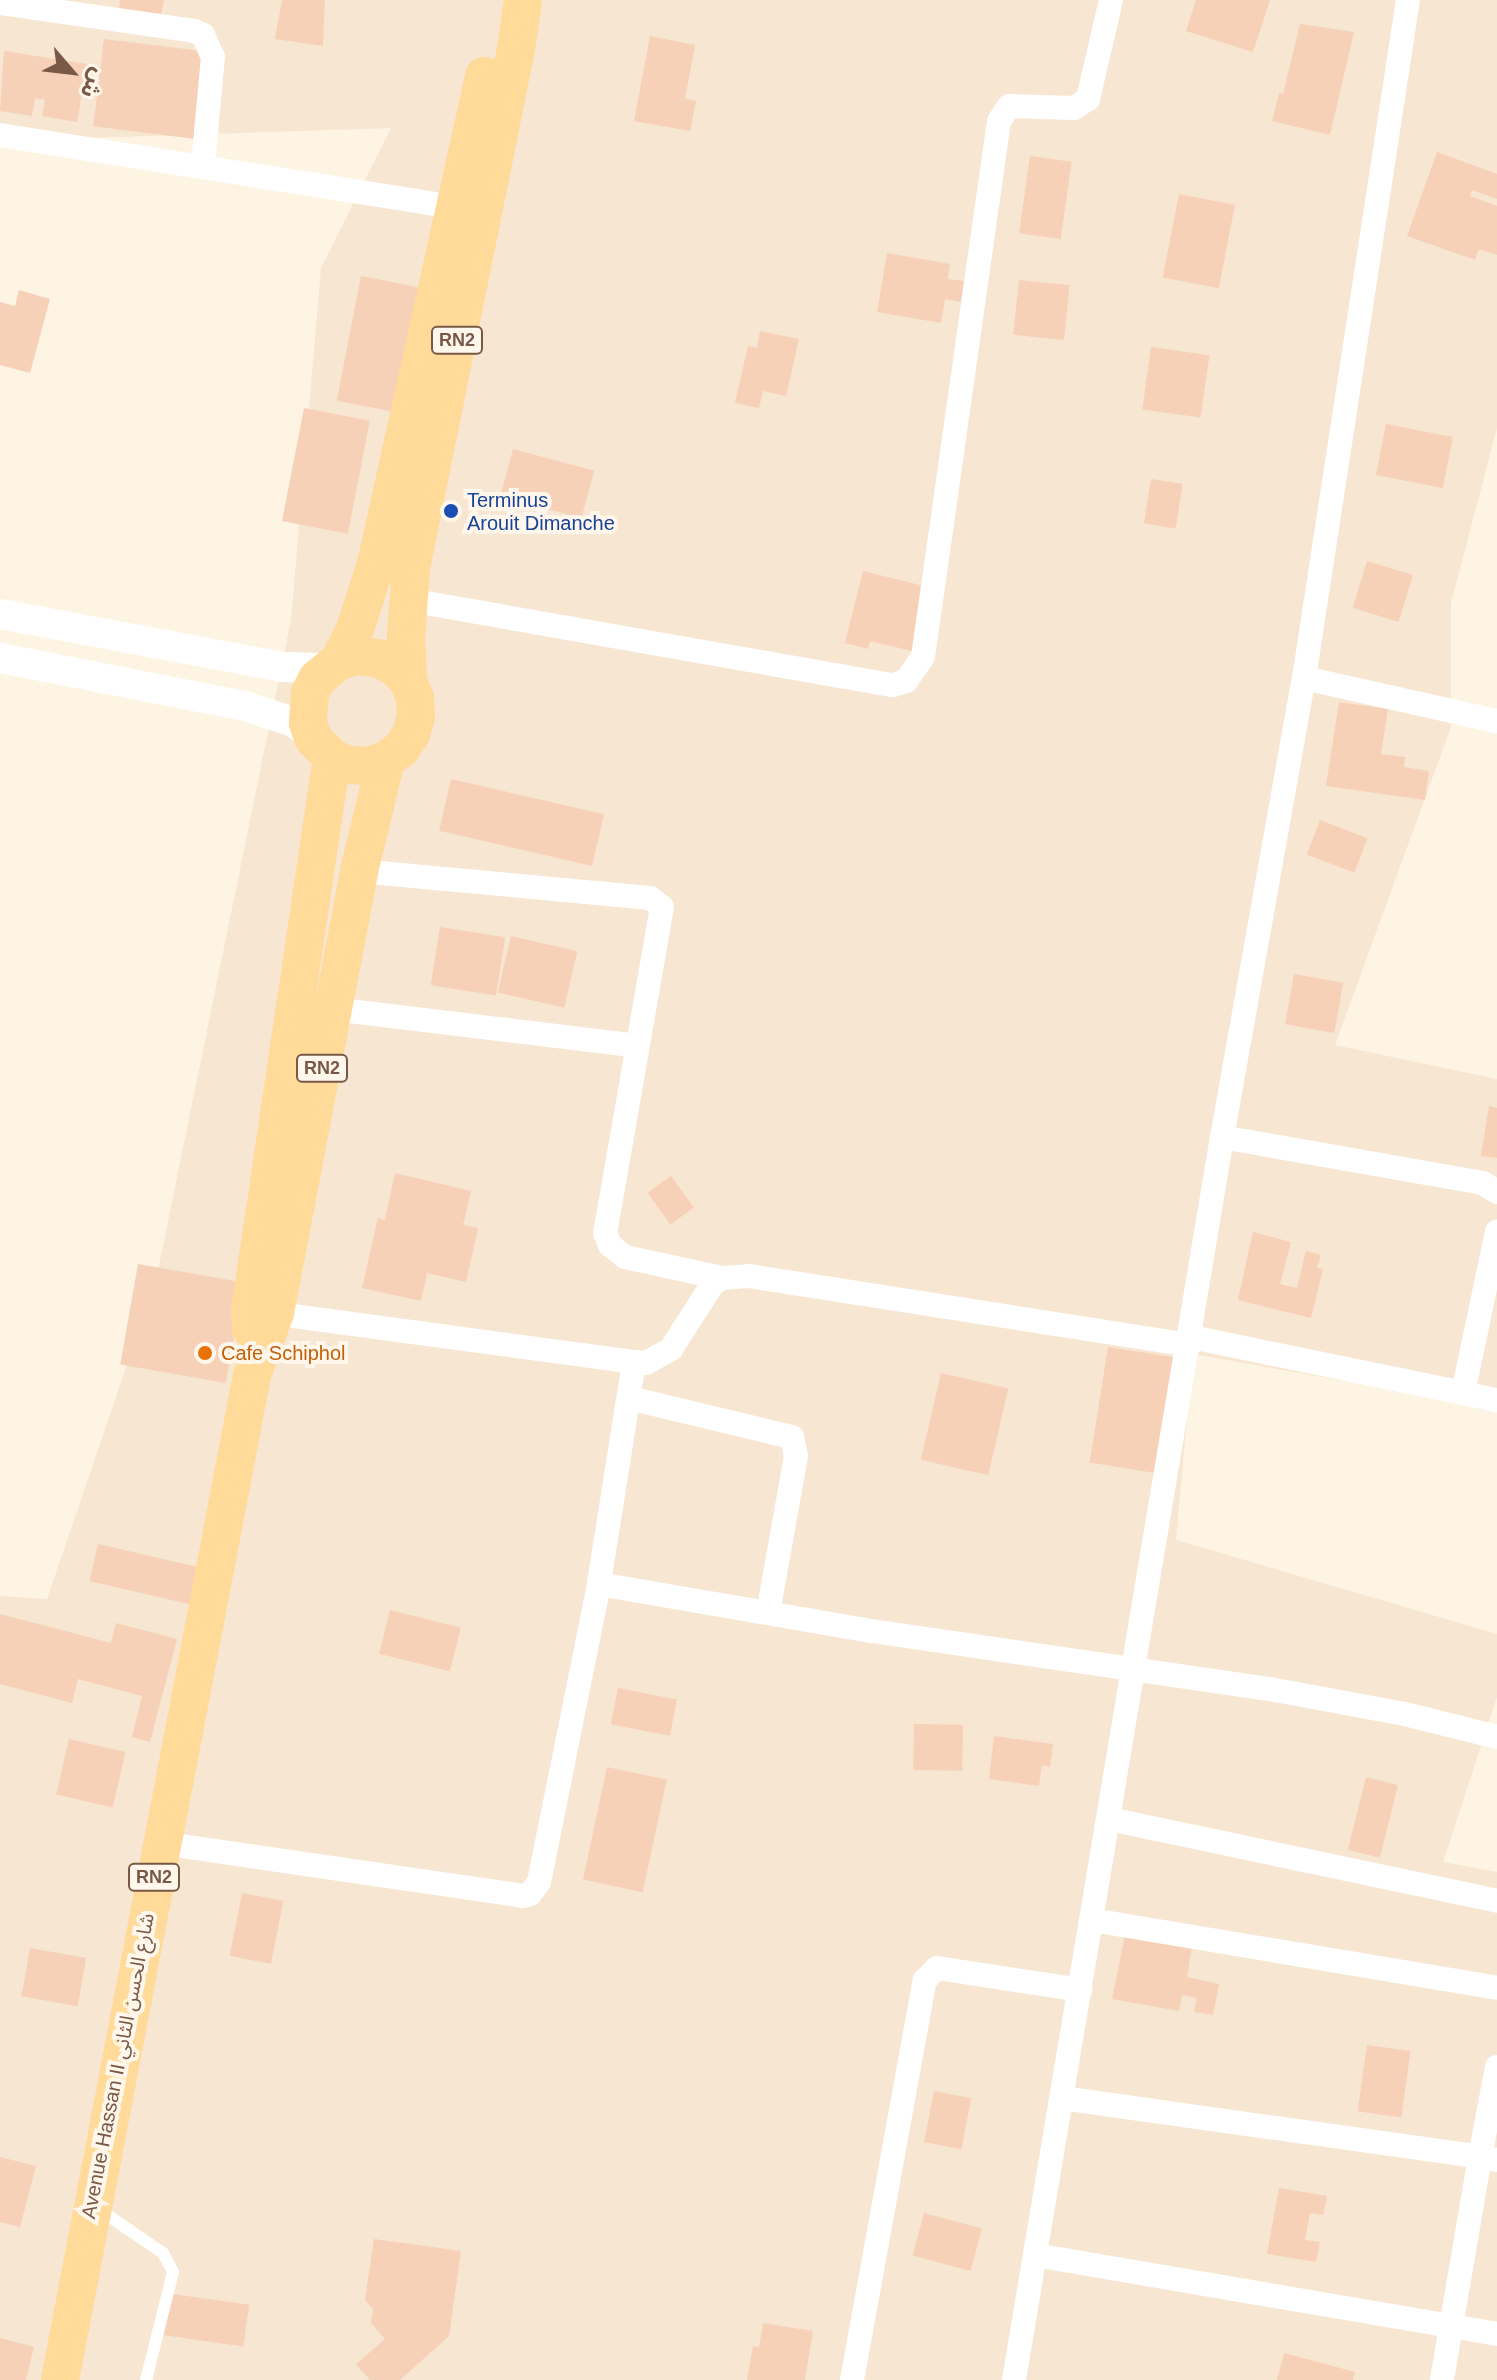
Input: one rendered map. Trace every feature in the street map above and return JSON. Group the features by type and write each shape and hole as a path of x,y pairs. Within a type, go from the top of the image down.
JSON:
{"main road":[{"name":"RN2","path":"323,748 307,708 310,693 334,664 355,629 376,564 503,0"},
{"name":"RN2","path":"386,760 401,749 411,734 416,717 415,698 408,681 409,600 417,534 516,49 523,0"},
{"path":"334,664 358,656 377,658 395,667 408,681"},
{"path":"323,748 349,765 368,766 386,760"},
{"name":"Avenue Hassan II شارع الحسن الثاني","path":"263,1312 323,748"},
{"name":"Avenue Hassan II شارع الحسن الثاني","path":"60,2380 91,2203 263,1312 333,1009 359,871 386,760"}],"street":[{"path":"409,600 893,685 906,681 923,657 999,121 1009,106 1074,108 1088,99 1111,0"},
{"path":"1014,2380 1222,1137 1304,678 1408,0"},
{"path":"0,3 75,7 203,35 213,57 203,165"},
{"path":"0,135 455,207"},
{"path":"0,614 283,667 334,664"},
{"path":"0,658 245,706 294,722 323,748"},
{"path":"1304,678 1497,721"},
{"path":"359,871 650,898 662,907 605,1233 610,1245 625,1257 722,1278 749,1276 1190,1341 1497,1400"},
{"path":"333,1009 638,1046"},
{"path":"1222,1137 1483,1183 1497,1192"},
{"path":"1463,1393 1497,1232"},
{"path":"263,1312 646,1363 671,1349 705,1293 722,1278"},
{"path":"161,1843 523,1896 530,1894 539,1882 599,1584 634,1362"},
{"path":"629,1398 792,1437 796,1456 768,1613"},
{"path":"599,1584 1134,1671 1270,1689 1405,1714 1497,1737"},
{"path":"1109,1819 1497,1901"},
{"path":"1092,1920 1497,1988"},
{"path":"852,2380 925,1980 937,1968 1080,1990"},
{"path":"1442,2380 1450,2325 1488,2158 1497,2067"},
{"path":"1062,2098 1488,2158"},
{"path":"1035,2255 1497,2334"}],"lane":[{"path":"91,2203 163,2253 171,2265 173,2272 146,2380"}],"shaded area":[{"path":"0,0 1497,0 1497,428 1451,603 1451,727 1335,1045 1497,1079 1497,1408 1193,1354 1176,1540 1497,1634 1497,1697 1443,1862 1497,1872 1497,2380 0,2380 0,1596 47,1599 156,1280 291,620 321,268 391,128 0,141"}],"building":[{"path":"120,0 164,0 161,16 119,9"},
{"path":"282,0 325,0 323,46 275,39"},
{"path":"1196,0 1270,0 1253,52 1186,31"},
{"path":"1300,24 1354,32 1330,135 1272,121 1279,93 1283,94"},
{"path":"650,36 695,45 685,99 696,101 690,131 634,121"},
{"path":"104,39 204,51 194,139 93,126"},
{"path":"4,51 87,64 77,122 42,116 45,100 35,98 32,116 0,111"},
{"path":"1437,152 1497,174 1497,199 1472,190 1470,196 1497,206 1497,255 1479,249 1475,260 1407,236"},
{"path":"1030,156 1072,162 1061,239 1019,233"},
{"path":"1179,194 1235,205 1219,288 1163,277"},
{"path":"887,253 950,264 948,279 964,281 961,302 945,299 941,323 877,312"},
{"path":"361,276 425,288 401,413 337,401"},
{"path":"1019,280 1070,285 1064,340 1013,335"},
{"path":"19,290 50,299 30,373 0,365 0,302 15,306"},
{"path":"760,331 799,339 786,396 763,391 759,408 735,403 748,346 757,348"},
{"path":"1151,347 1209,355 1201,418 1142,409"},
{"path":"304,408 370,421 348,534 282,521"},
{"path":"1386,424 1453,437 1443,488 1376,475"},
{"path":"513,449 594,471 581,518 500,496"},
{"path":"1151,479 1183,484 1176,528 1144,523"},
{"path":"1367,561 1413,575 1399,622 1353,608"},
{"path":"863,571 928,587 912,651 870,641 868,649 845,643"},
{"path":"1339,702 1388,709 1381,754 1405,757 1404,767 1429,771 1425,800 1326,786"},
{"path":"451,779 604,814 592,866 439,831"},
{"path":"1320,820 1368,838 1354,873 1307,855"},
{"path":"440,927 505,937 496,996 431,985"},
{"path":"511,936 577,951 564,1008 498,993"},
{"path":"1294,974 1343,983 1334,1033 1285,1024"},
{"path":"1489,1106 1497,1108 1497,1158 1481,1156"},
{"path":"395,1173 471,1191 463,1225 478,1228 466,1282 427,1273 421,1301 362,1288 378,1218 385,1220"},
{"path":"671,1176 694,1208 670,1225 648,1193"},
{"path":"1253,1232 1291,1242 1280,1284 1297,1288 1306,1251 1321,1255 1317,1268 1323,1269 1311,1318 1238,1300"},
{"path":"138,1264 243,1283 226,1383 120,1364"},
{"path":"1108,1347 1173,1357 1155,1473 1090,1463"},
{"path":"941,1373 1008,1389 988,1475 921,1460"},
{"path":"98,1544 198,1567 190,1604 89,1581"},
{"path":"390,1610 461,1628 450,1671 379,1654"},
{"path":"0,1614 111,1643 116,1623 177,1639 150,1742 132,1737 142,1696 78,1679 72,1703 0,1684"},
{"path":"618,1688 677,1699 670,1736 611,1724"},
{"path":"914,1724 963,1725 962,1771 913,1770"},
{"path":"994,1736 1053,1744 1050,1767 1042,1765 1039,1786 989,1779"},
{"path":"69,1739 126,1752 113,1808 56,1795"},
{"path":"607,1767 667,1780 643,1892 583,1879"},
{"path":"1366,1777 1398,1785 1380,1858 1348,1850"},
{"path":"242,1893 283,1901 271,1964 230,1956"},
{"path":"1125,1935 1192,1947 1187,1977 1219,1984 1213,2015 1194,2012 1197,1998 1182,1995 1179,2011 1112,1999"},
{"path":"30,1948 86,1958 78,2006 21,1996"},
{"path":"1367,2045 1411,2051 1401,2117 1358,2111"},
{"path":"934,2091 971,2098 961,2149 924,2142"},
{"path":"0,2157 36,2166 20,2227 0,2222"},
{"path":"1279,2188 1327,2196 1323,2215 1310,2213 1305,2240 1320,2242 1316,2262 1267,2254"},
{"path":"924,2213 982,2229 971,2271 913,2256"},
{"path":"374,2239 461,2251 449,2336 400,2380 370,2380 356,2364 385,2339 371,2323 373,2309 365,2300"},
{"path":"165,2293 249,2305 243,2346 159,2335"},
{"path":"763,2323 813,2331 805,2380 747,2380 753,2346 759,2347"},
{"path":"0,2338 34,2347 26,2380 0,2380"},
{"path":"1284,2353 1355,2372 1353,2380 1277,2380"}],"place":[{"name":"Terminus Arouit Dimanche","path":"451,511"},
{"name":"Cafe Schiphol","path":"205,1353"}]}
